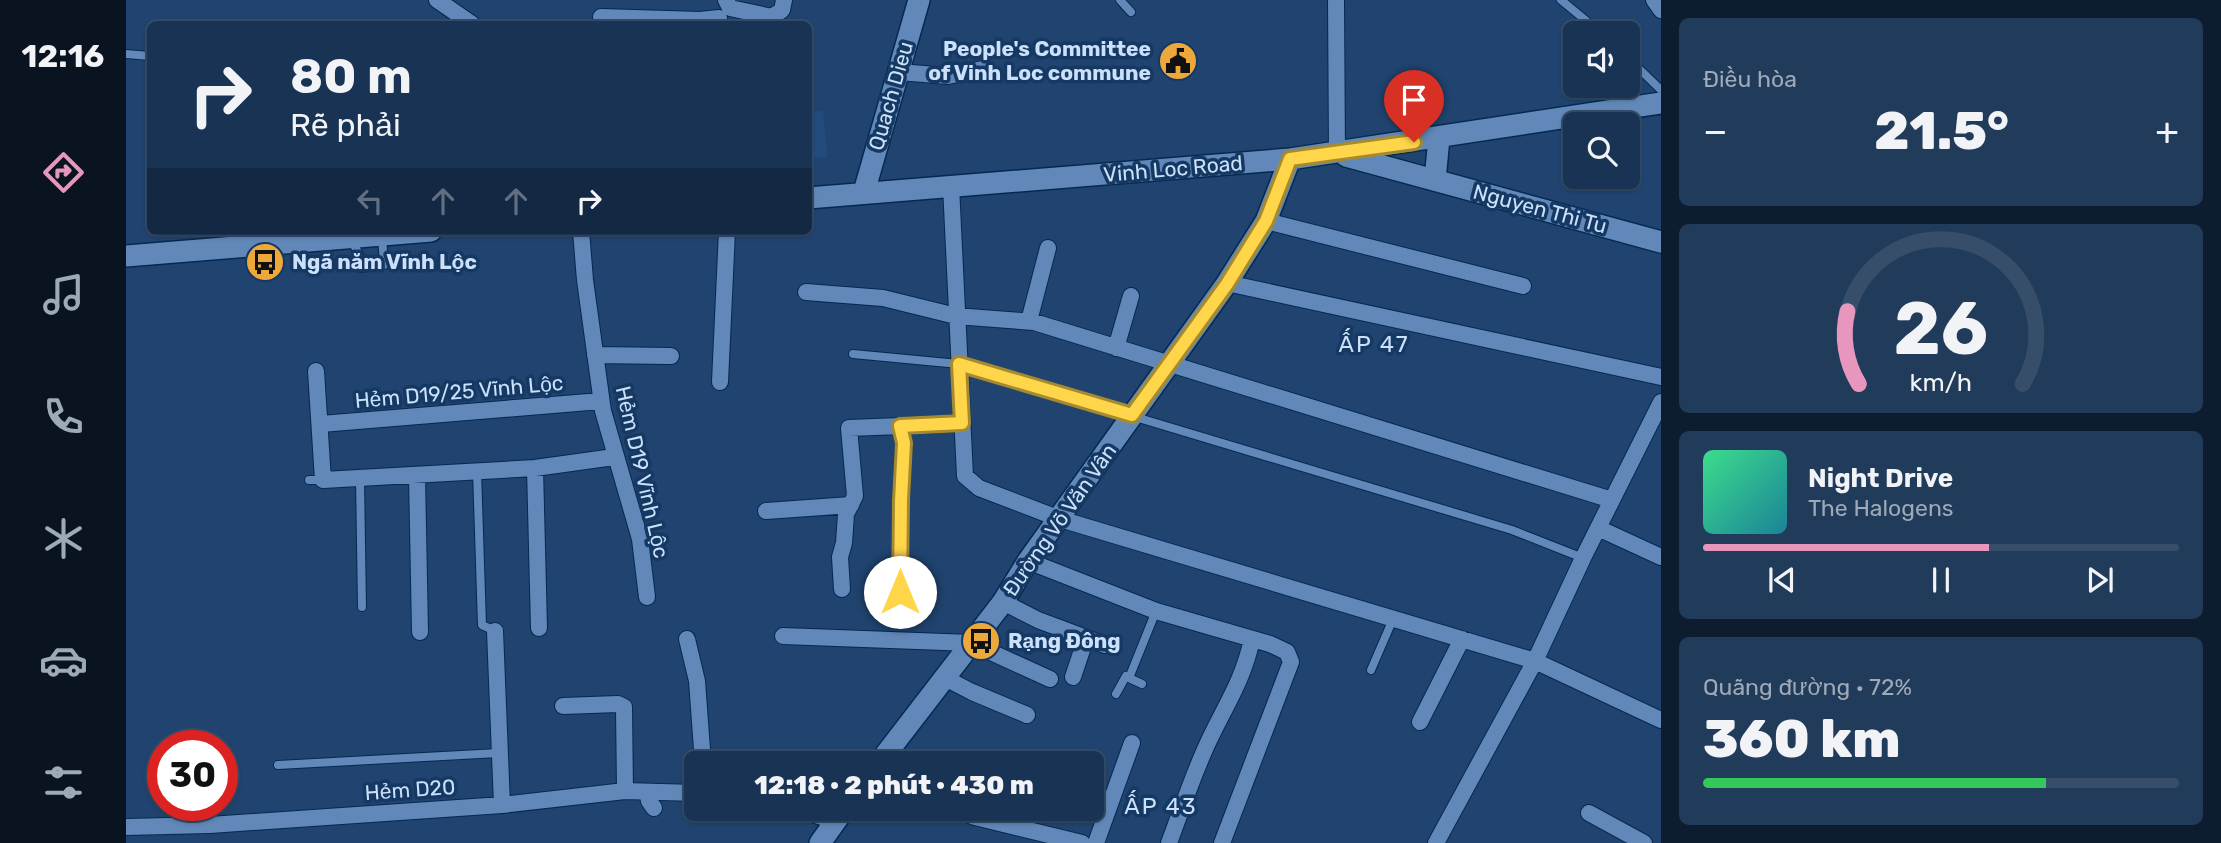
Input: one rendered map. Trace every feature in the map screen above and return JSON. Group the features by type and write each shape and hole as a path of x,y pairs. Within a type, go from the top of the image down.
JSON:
{"main road":[{"name":"Quach Dieu","path":"864,192 919,0"},
{"name":"Vinh Loc Road","path":"812,198 1337,154 1661,103"},
{"path":"1435,180 1439,138"},
{"name":"Nguyen Thi Tu","path":"1337,154 1661,242"},
{"name":"Đường Võ Văn Vân","path":"888,751 1003,602 1028,561 1227,284 1266,221 1290,159"},
{"path":"126,256 392,235"},
{"path":"820,843 836,821"}],"street":[{"path":"437,0 468,21"},
{"path":"601,17 643,21 700,20 723,13 772,17 782,10 784,0"},
{"path":"1336,0 1337,154"},
{"path":"1654,0 1661,10"},
{"path":"899,72 948,76 982,69"},
{"path":"951,186 965,476 979,488 1060,519 1535,661 1661,720"},
{"path":"1266,221 1522,286"},
{"name":"Hẻm D19 Vĩnh Lộc","path":"581,235 601,401 614,457 640,538 647,597"},
{"path":"720,382 727,235"},
{"path":"1029,321 1048,248"},
{"path":"1227,284 1661,377"},
{"path":"806,292 883,298 956,316 1029,321 1612,500"},
{"path":"1116,348 1131,296"},
{"path":"595,355 671,356"},
{"path":"316,371 321,424 316,480 536,468 614,457"},
{"name":"Hẻm D19/25 Vĩnh Lộc","path":"321,424 601,401"},
{"path":"1436,843 1535,661 1661,402"},
{"path":"842,589 840,557 846,514 855,496 849,428 962,423"},
{"path":"900,426 904,443 900,592"},
{"path":"536,468 539,628"},
{"path":"417,475 420,632"},
{"path":"766,510 807,510 851,505"},
{"path":"1598,528 1661,557"},
{"path":"1028,561 1156,611 1287,652 1291,662 1222,843"},
{"path":"1003,602 1038,620 1105,645"},
{"path":"495,631 502,805"},
{"path":"783,636 971,643 1050,679"},
{"path":"1073,677 1086,638"},
{"path":"687,639 697,681 702,751"},
{"path":"1169,843 1206,746 1225,712 1247,662 1252,639"},
{"path":"1420,722 1462,639"},
{"path":"945,678 1027,715"},
{"path":"563,706 618,704 624,707 625,790"},
{"path":"1096,843 1132,743"},
{"name":"Hẻm D20","path":"126,827 210,825 502,805 625,790 650,800 684,795"},
{"path":"1589,813 1644,843"},
{"path":"991,821 1082,843"}],"lane":[{"path":"1120,0 1131,12"},
{"path":"1561,0 1586,21"},
{"path":"126,54 147,56"},
{"path":"1640,70 1661,90"},
{"path":"349,238 359,254 361,268 384,265 382,236"},
{"path":"853,354 959,364 1512,530 1583,558"},
{"path":"477,471 482,625 495,631"},
{"path":"360,478 362,607"},
{"path":"1129,678 1156,611"},
{"path":"1371,670 1393,619"},
{"path":"1116,694 1126,676 1142,684"},
{"path":"278,765 498,753"}],"shaded area":[{"path":"823,111 827,157 812,158 812,112"}],"place":[{"name":"People's Committee of Vinh Loc commune","path":"1178,61"},
{"name":"Ngã năm Vĩnh Lộc","path":"265,262"},
{"name":"Rạng Đông","path":"981,641"}],"district":[{"name":"ẤP 47","path":"1374,344"},
{"name":"ẤP 43","path":"1161,806"}],"route":[{"path":"900,592 904,443 900,426 962,423 959,364 1132,415 1227,284 1266,221 1290,159 1414,142"}]}
